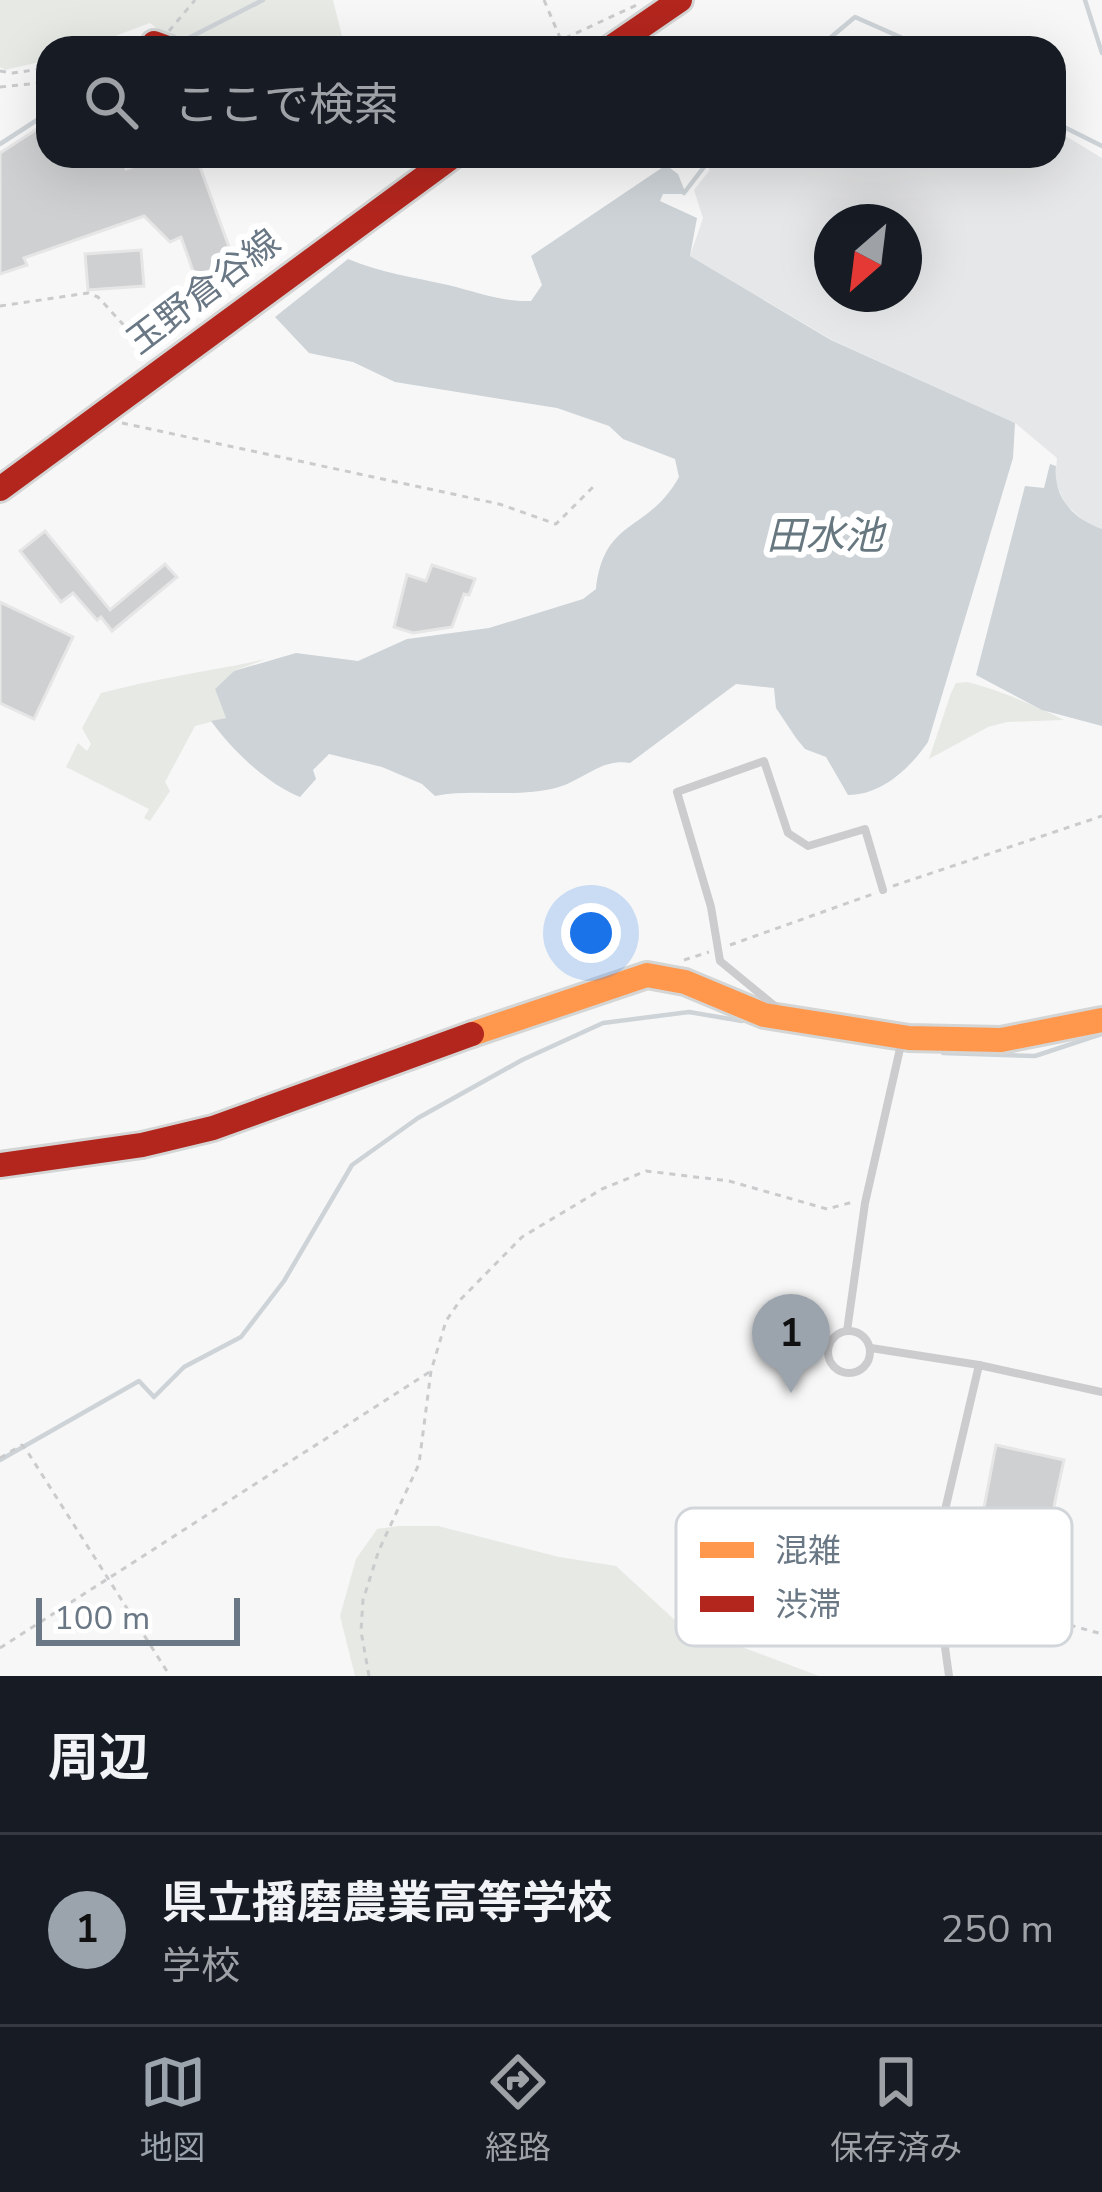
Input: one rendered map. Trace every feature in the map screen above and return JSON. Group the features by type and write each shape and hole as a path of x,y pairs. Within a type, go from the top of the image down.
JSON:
{"street":[{"path":"628,36 680,0"},
{"name":"玉野倉谷線","path":"0,489 437,168"},
{"path":"0,1165 142,1145 213,1129 647,975 693,982 741,1008 793,1021 902,1038 995,1044 1102,1020"}],"lane":[{"path":"793,1021 720,962 711,907 677,792 764,761 788,833 808,846 865,829 884,890"},
{"path":"847,1331 865,1203 902,1038"},
{"path":"847,1331 862,1335 871,1348 868,1364 860,1371 844,1373 835,1368 828,1348 847,1331"},
{"path":"871,1348 1102,1391"},
{"path":"945,1508 979,1365"},
{"path":"945,1646 949,1676"}],"path":[{"path":"168,36 195,0"},
{"path":"544,0 559,36"},
{"path":"570,36 647,0"},
{"path":"0,71 36,70"},
{"path":"0,87 36,83"},
{"path":"0,306 88,293 98,297 162,368"},
{"path":"96,417 499,504 556,524 594,486"},
{"path":"369,1676 361,1631 363,1600 379,1550 419,1464 431,1371 446,1321 461,1298 522,1238 630,1174 685,1172 827,1209 844,1202 865,1203"},
{"path":"0,1648 431,1371"},
{"path":"0,1458 22,1445 27,1451 170,1676"},
{"path":"1072,1626 1102,1634"}],"shaded area":[{"path":"0,0 333,0 342,36 166,36 150,23 115,36 36,36 36,63 0,67"},
{"path":"1066,136 1102,158 1102,529 1089,525 1066,505 1055,482 1057,458 1015,423 832,340 690,256 703,218 694,190 709,168 1066,168"},
{"path":"266,659 234,671 215,689 226,718 195,726 165,782 170,791 150,821 144,818 149,809 66,767 78,743 87,751 91,744 82,728 101,693"},
{"path":"968,682 1064,720 988,727 929,759 956,683"},
{"path":"438,1526 559,1557 616,1566 676,1621 676,1646 739,1646 819,1676 355,1676 340,1616 356,1559 377,1529"}],"water":[{"name":"田水池","path":"662,168 670,168 678,174 686,194 663,194 660,201 697,218 690,256 831,340 1015,423 1013,458 928,742 894,778 872,790 848,795 826,757 805,749 796,738 776,708 774,688 736,684 630,763 611,764 543,791 435,796 422,784 382,767 329,754 313,770 316,779 300,797 263,775 211,721 226,718 215,689 234,671 296,653 358,661 407,639 489,628 583,599 596,589 608,549 667,495 679,477 675,459 623,439 609,426 557,408 395,382 353,362 309,353 275,317 348,259 490,296 531,301 542,285 531,256"},
{"path":"1050,464 1056,466 1058,488 1067,505 1102,529 1102,726 1042,710 976,675 1025,486 1044,488"}],"building":[{"path":"36,130 36,168 200,168 240,277 200,291 181,237 170,242 144,216 24,258 27,265 0,274 0,153"},
{"path":"141,250 144,286 88,290 85,254"},
{"path":"45,531 110,610 165,564 177,577 112,631 73,593 61,602 20,551"},
{"path":"432,565 475,579 452,627 413,633 394,627 407,575 426,581"},
{"path":"0,602 73,637 34,719 0,703"},
{"path":"996,1445 1064,1460 1054,1508 984,1508"}],"waterway":[{"path":"193,36 263,0"},
{"path":"1085,0 1102,53"},
{"path":"832,36 855,17 898,36"},
{"path":"0,144 36,121"},
{"path":"1066,128 1102,146"},
{"path":"684,193 703,168"},
{"path":"0,1460 139,1381 154,1397 184,1367 241,1337 284,1281 352,1165 418,1118 522,1060 603,1023 689,1012 742,1021"},
{"path":"943,1053 1035,1056 1102,1034"}],"traffic: slow":[{"path":"472,1034 647,975 685,982 764,1015 909,1038 1001,1040 1102,1020"}],"traffic: jam":[{"path":"628,36 680,0"},
{"path":"0,489 437,168"},
{"path":"0,1165 142,1145 213,1128 472,1034"}],"place":[{"name":"県立播磨農業高等学校","path":"791,1393"}]}
